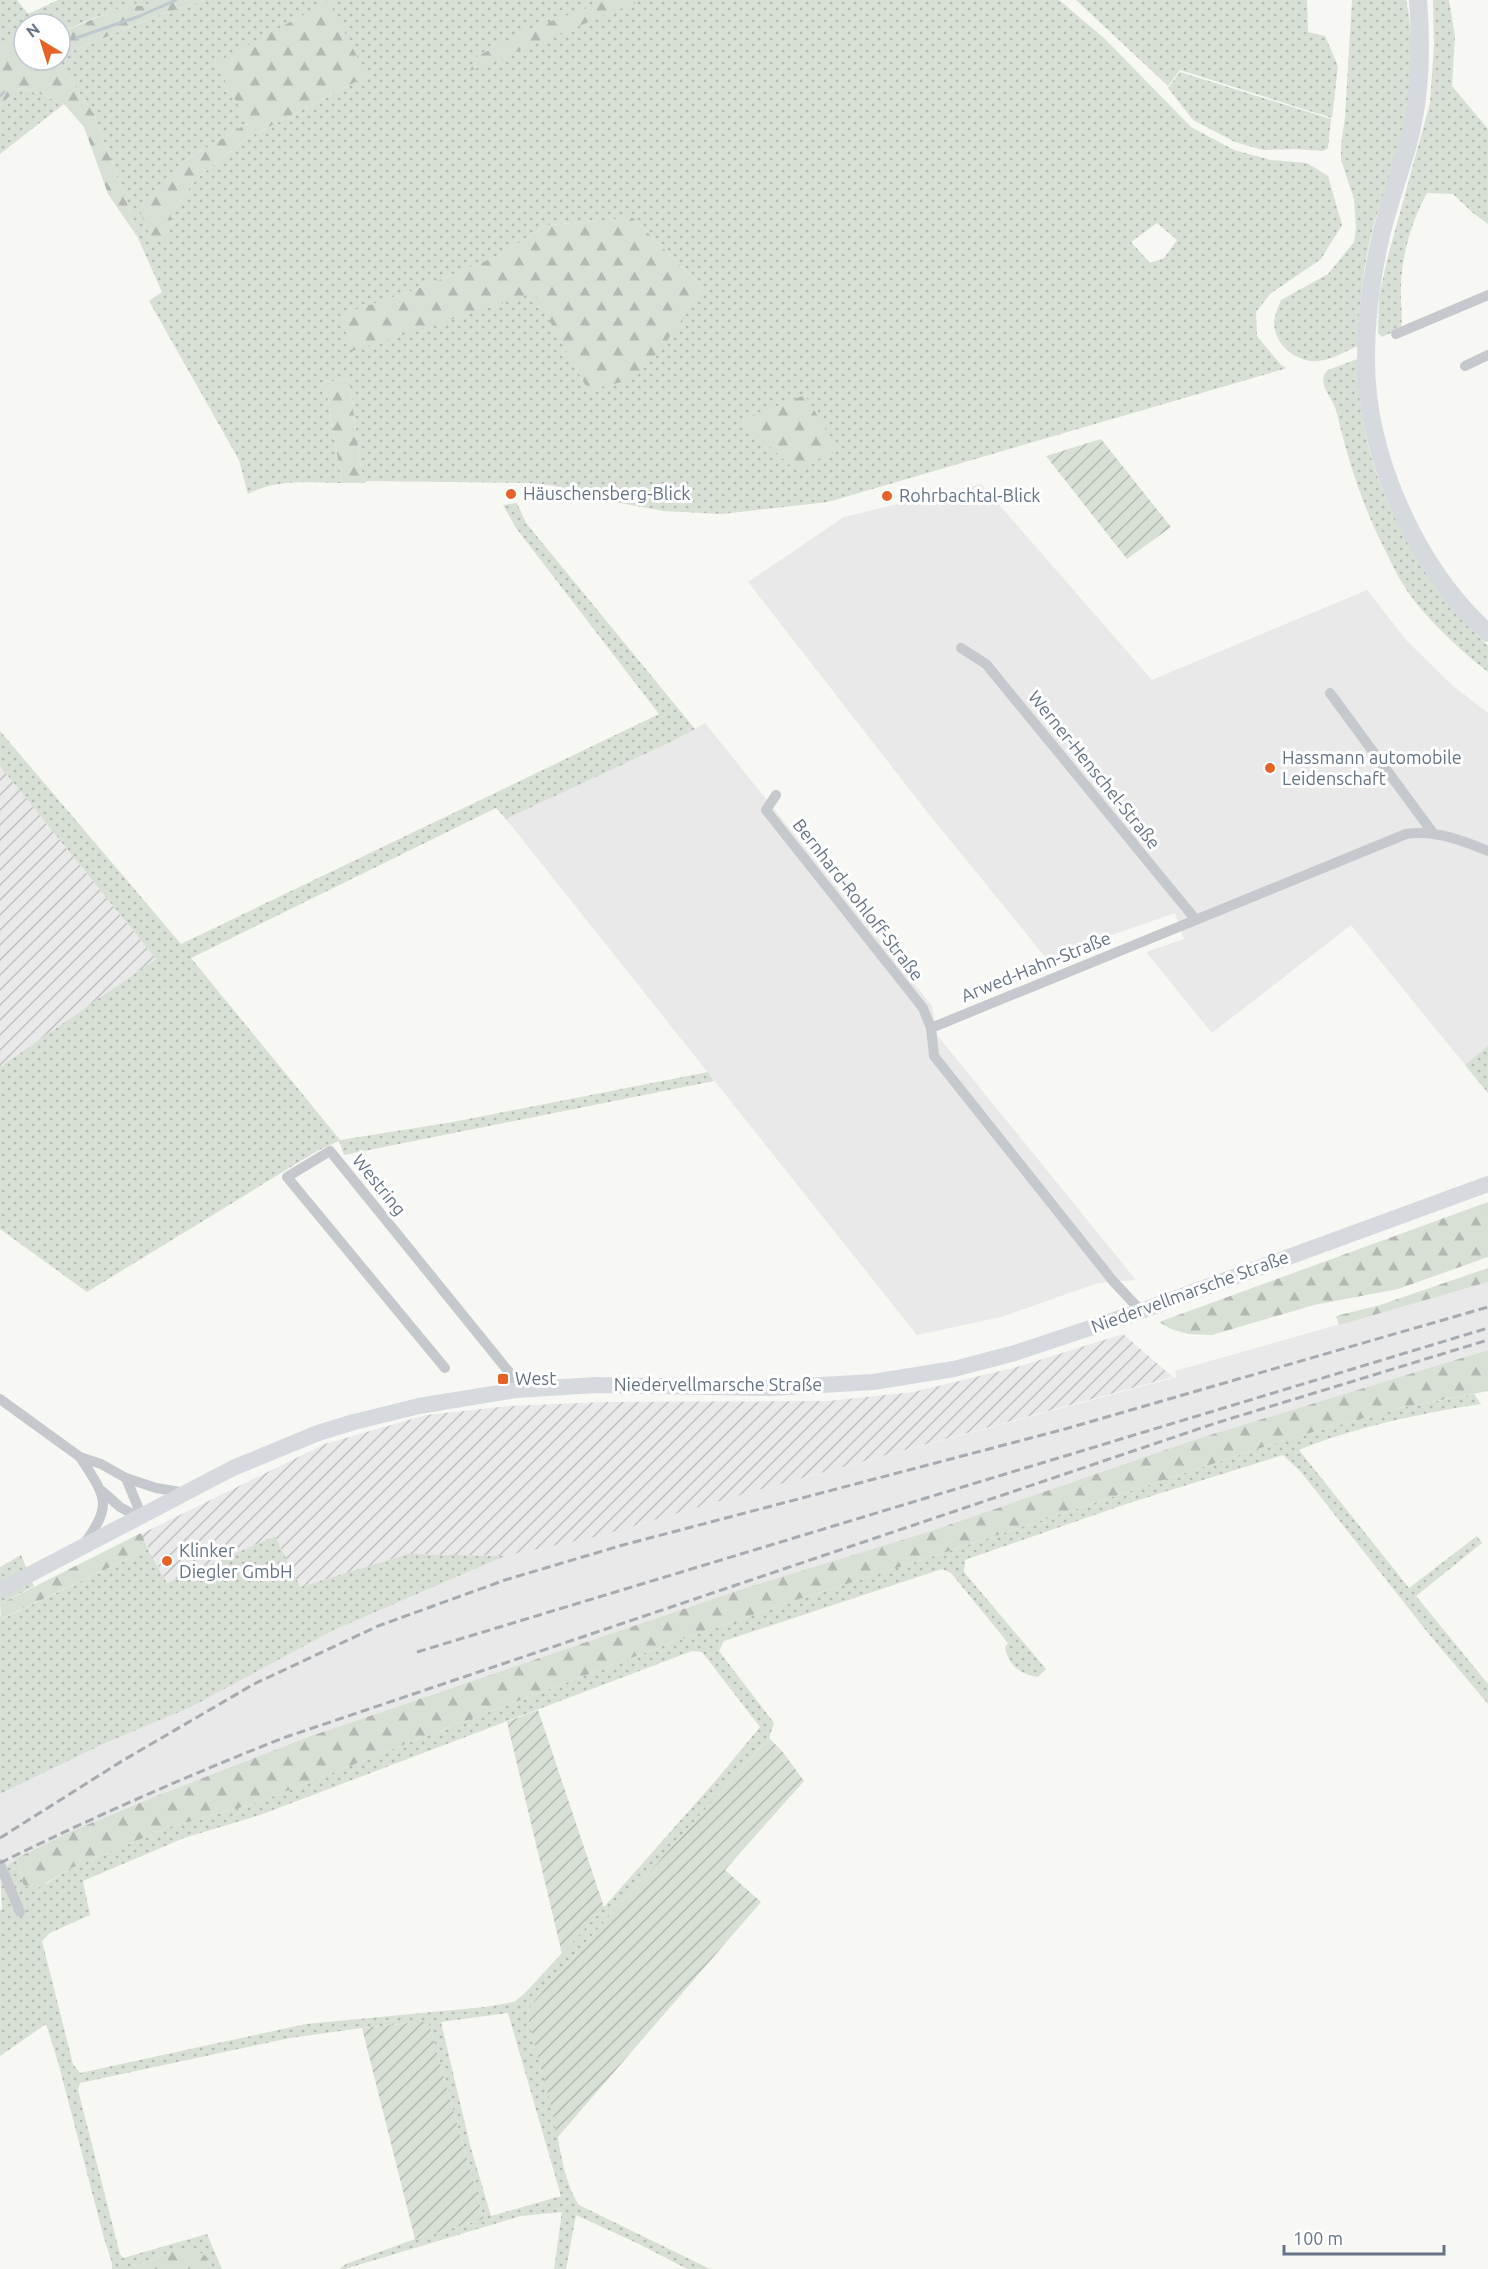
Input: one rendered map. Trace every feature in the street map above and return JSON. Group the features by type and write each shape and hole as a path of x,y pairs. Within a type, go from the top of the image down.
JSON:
{"main road":[{"path":"1418,0 1421,34 1416,106 1380,239 1370,293 1366,359 1370,404 1382,462 1397,503 1418,544 1446,587 1488,633"},
{"name":"Niedervellmarsche Straße","path":"0,1590 233,1468 318,1433 419,1406 516,1390 596,1385 770,1388 873,1382 954,1369 1005,1356 1141,1311 1488,1184"}],"street":[{"path":"1396,334 1488,294"},
{"path":"1465,366 1488,356"},
{"name":"Werner-Henschel-Straße","path":"961,648 986,664 1196,920"},
{"path":"1330,693 1433,833"},
{"name":"Bernhard-Rohloff-Straße","path":"776,795 766,810 923,1008 931,1028"},
{"name":"Arwed-Hahn-Straße","path":"931,1028 1406,834 1433,833 1488,851"},
{"path":"931,1028 934,1056 1113,1281 1141,1311"},
{"name":"Westring","path":"445,1368 287,1178 330,1151 509,1372 516,1390"},
{"path":"0,1399 80,1457 101,1464 126,1478 156,1488 186,1493"},
{"path":"80,1457 102,1491 120,1507 138,1517 138,1507 126,1478"},
{"name":"Niedervellmarsche Straße","path":"81,1547 103,1514 102,1491"},
{"path":"0,1864 20,1912"}],"shaded area":[{"path":"981,484 1152,680 1367,590 1407,641 1452,685 1488,713 1488,1093 1351,925 1212,1033 1146,952 1184,939 1175,913 1046,958 924,808 748,582 844,517"},
{"path":"705,723 932,1006 937,1035 1136,1280 1098,1283 1001,1317 917,1335 506,819 673,741"},
{"path":"0,766 156,959 0,1067"},
{"path":"1488,1282 1488,1350 1197,1439 928,1532 745,1588 308,1737 72,1831 17,1858 0,1872 0,1794 101,1745 191,1707 334,1630 505,1556 595,1537 758,1490 1177,1377 1175,1371"},
{"path":"1123,1334 1173,1377 758,1490 595,1537 505,1556 408,1554 300,1587 275,1536 167,1583 141,1534 325,1444 426,1415 510,1406 605,1402 829,1401 913,1392 1017,1367"}],"green space":[{"path":"0,0 17,0 26,12 12,12 12,42 0,52"},
{"path":"58,0 151,0 147,6 125,8 72,28 72,12 32,12"},
{"path":"151,0 205,0 151,18 72,51 72,28 133,2 138,6 147,6"},
{"path":"205,0 1059,0 1105,39 1191,127 1234,150 1271,160 1307,163 1328,176 1342,225 1321,259 1270,294 1256,312 1257,336 1281,365 1287,368 828,502 722,514 664,511 603,500 555,486 532,483 368,481 363,483 349,379 325,382 342,483 282,483 248,494 239,460 149,301 162,292 138,238 94,114 65,72 72,72 72,51 151,18","holes":["367,76 249,137 195,180 171,214 180,164 248,123","633,218 704,289 588,390 535,293 341,315 417,289 500,255 548,225","1157,223 1177,240 1164,258 1150,263 1131,242"]},
{"path":"608,0 642,0 470,71 476,57 525,31"},
{"path":"1076,0 1307,0 1308,32 1325,36 1338,66 1332,118 1180,70 1168,86"},
{"path":"1352,0 1406,0 1410,20 1411,82 1405,123 1395,163 1370,239 1364,269 1358,346 1328,359 1310,361 1295,356 1282,345 1274,322 1281,300 1328,274 1354,242 1356,229 1354,199 1341,160"},
{"path":"1433,0 1449,0 1455,36 1452,86 1488,129 1488,224 1453,194 1427,193 1412,226 1403,261 1401,328 1382,337 1378,333 1379,297 1430,103 1434,45"},
{"path":"329,1 367,76 249,137 195,180 171,214 169,238 153,244 138,206 180,164 248,123 215,63"},
{"path":"12,42 12,72 65,72 94,114 138,238 108,194 84,127 64,104 18,88 0,105 0,52"},
{"path":"1180,72 1331,119 1328,148 1323,151 1263,150 1235,142 1193,120 1168,88"},
{"path":"17,88 64,104 0,154 0,105"},
{"path":"633,218 704,289 664,345 634,379 588,390 534,293 352,351 340,315 417,289 500,255 548,225"},
{"path":"1360,358 1360,397 1366,436 1377,476 1414,552 1462,619 1488,646 1488,672 1448,638 1413,599 1395,570 1369,517 1351,465 1336,410 1323,380 1328,370"},
{"path":"349,379 363,483 342,483 325,382"},
{"path":"805,395 838,450 795,470 741,420"},
{"path":"1101,439 1171,527 1127,559 1046,456"},
{"path":"517,503 526,523 695,729 506,819 496,808 191,958 340,1140 453,1122 708,1072 714,1081 344,1155 339,1141 317,1151 87,1292 0,1229 0,1067 156,959 0,766 0,731 181,944 659,714 516,528 503,505"},
{"path":"1488,1046 1488,1093 1465,1065"},
{"path":"1488,1202 1488,1257 1398,1289 1314,1305 1212,1335 1188,1334 1171,1329 1159,1322"},
{"path":"1488,1268 1488,1282 1339,1325 1336,1316 1380,1305"},
{"path":"1488,1350 1488,1391 1400,1408 1288,1439 793,1601 668,1644 256,1803 169,1827 69,1869 33,1891 23,1884 17,1858 72,1831 308,1737 745,1588 928,1532 1197,1439"},
{"path":"1474,1394 1481,1404 1389,1422 1342,1434 1299,1450 1409,1588 1477,1536 1482,1543 1416,1596 1488,1684 1488,1704 1428,1633 1301,1472 1283,1455 1126,1504 965,1560 964,1572 1046,1669 1038,1677 1026,1674 1012,1664 1005,1647 1008,1643 951,1573 942,1569 724,1641 719,1651 774,1723 769,1738 534,2001 527,2014 551,2102 565,2173 579,2205 710,2269 687,2269 576,2215 566,2269 554,2269 562,2212 521,2216 339,2269 346,2264 415,2239 484,2219 428,2021 290,2038 80,2083 78,2090 120,2254 123,2258 207,2234 222,2269 212,2269 207,2257 170,2252 130,2269 112,2269 46,2024 0,2056 0,1910 2,1909 0,1872 17,1858 23,1884 46,1884 69,1869 169,1827 256,1803 668,1644 1288,1439 1400,1408","holes":["692,1651 702,1652 760,1727 588,1925 514,2002 485,2007 306,2024 80,2073 73,2064 42,1941 50,1933 90,1915 83,1881 184,1838 260,1815","508,2013 561,2196 491,2216 470,2145 441,2022"]},
{"path":"141,1533 148,1549 1,1619 0,1604"},
{"path":"275,1536 300,1587 408,1554 505,1556 334,1630 191,1707 101,1745 0,1794 0,1615 2,1619 148,1549 167,1583"},
{"path":"21,1555 34,1586 0,1604 0,1567"},
{"path":"538,1710 604,1907 562,1954 507,1722"},
{"path":"769,1738 782,1751 804,1781 725,1870 761,1902 557,2138 527,2014 534,2001"},
{"path":"428,2021 484,2219 415,2239 362,2028"},
{"path":"191,2246 207,2257 212,2269 130,2269 170,2252"}],"waterway":[{"path":"76,38 140,16 176,0"},
{"path":"0,96 4,92"}],"railway":[{"path":"0,1838 122,1761 254,1684 378,1626 505,1580 623,1545 1065,1429 1488,1307"},
{"path":"417,1652 1488,1328"},
{"path":"0,1863 140,1798 283,1738 1216,1423 1488,1340"}],"place":[{"name":"Häuschensberg-Blick","path":"511,494"},
{"name":"Rohrbachtal-Blick","path":"887,496"},
{"name":"Hassmann automobile Leidenschaft","path":"1270,768"},
{"name":"West","path":"503,1379"},
{"name":"Klinker Diegler GmbH","path":"167,1561"}]}
